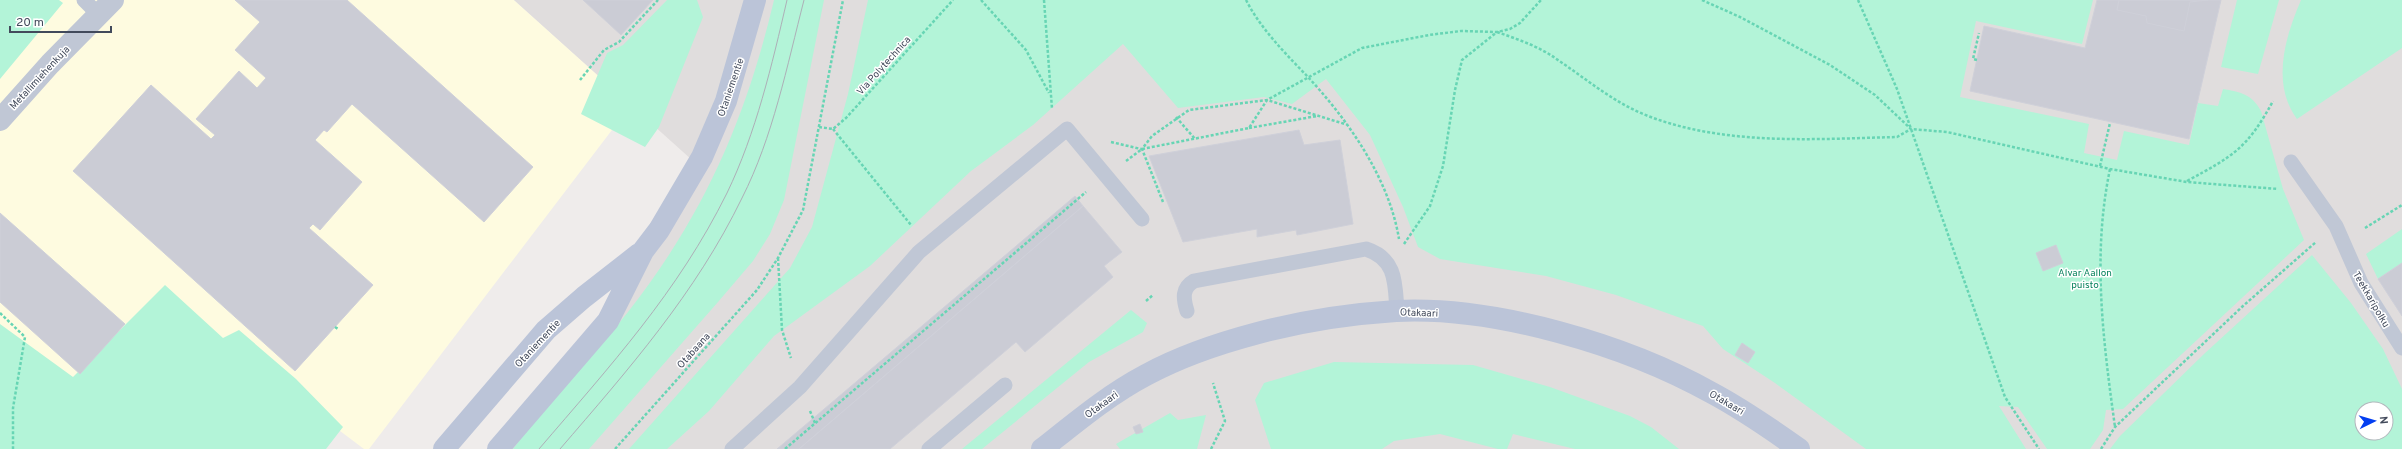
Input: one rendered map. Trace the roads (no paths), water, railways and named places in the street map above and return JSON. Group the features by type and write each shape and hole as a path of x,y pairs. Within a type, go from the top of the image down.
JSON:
{"street":[{"name":"Otaniementie","path":"498,449 608,321 643,251 659,230 702,157 726,101 755,0"},
{"name":"Metallimiehenkuja","path":"0,120 98,5"},
{"name":"Otaniementie","path":"444,449 546,330 584,297 643,251"},
{"name":"Otakaari","path":"1042,449 1111,396 1146,375 1181,358 1237,338 1288,325 1319,319 1397,311 1479,316 1569,336 1625,354 1712,392 1799,449"}],"lane":[{"path":"732,449 800,387 919,252 1066,129 1142,219"},
{"name":"Teekkaripolku","path":"2291,162 2336,226 2361,283 2402,348"},
{"path":"1187,311 1184,299 1185,291 1188,285 1200,279 1366,248 1382,257 1392,268 1397,311"},
{"path":"929,449 1005,385"}],"tram line":[{"path":"539,449 617,358 665,296 708,229 727,193 755,123 769,74 787,0"},
{"path":"560,449 611,390 659,330 704,266 724,233 753,175 771,126 804,0"}],"park label":[{"name":"Alvar Aallon puisto","path":"2085,278"}]}
